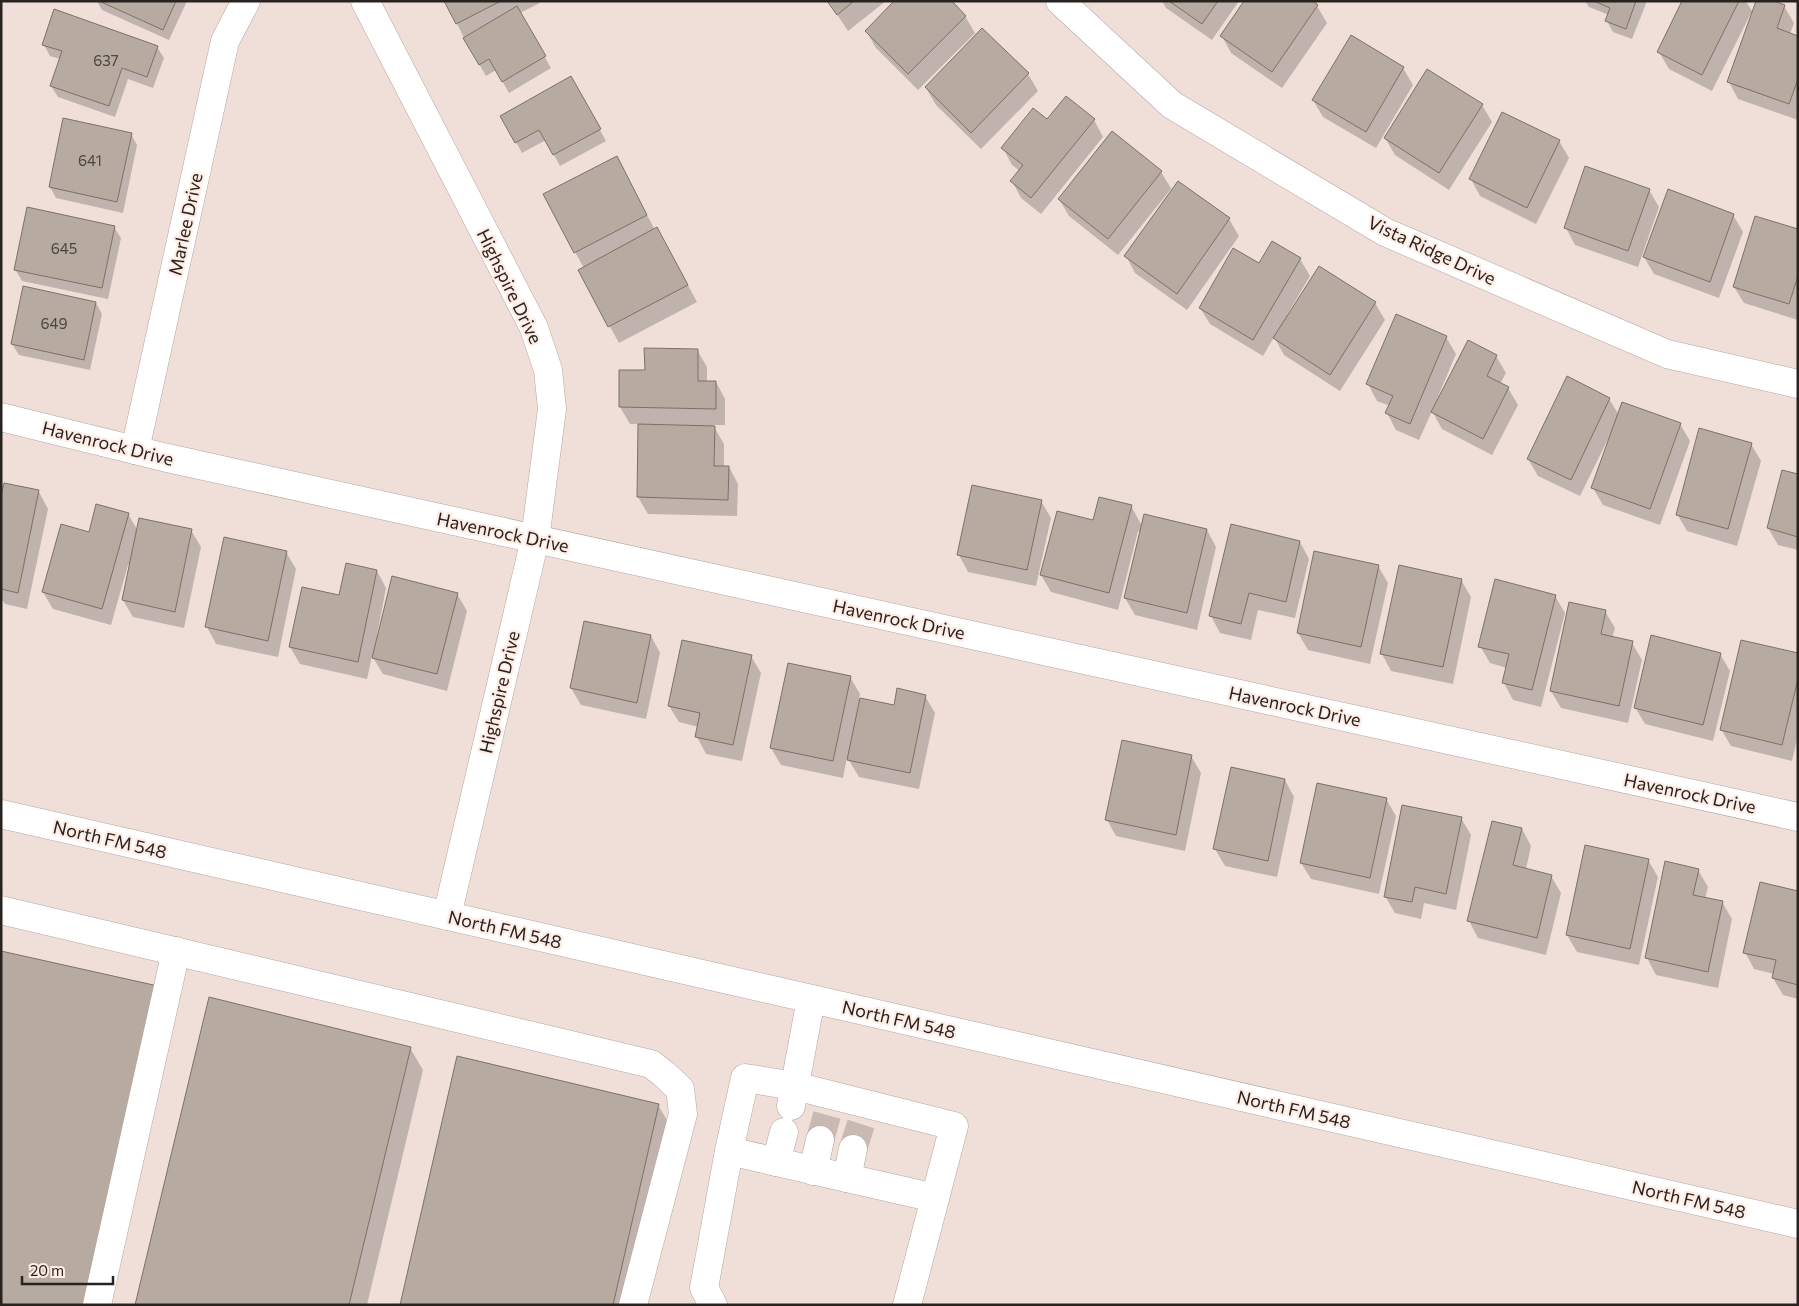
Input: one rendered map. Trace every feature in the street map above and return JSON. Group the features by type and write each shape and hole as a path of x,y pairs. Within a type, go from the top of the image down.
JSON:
{"street":[{"name":"Marlee Drive","path":"135,450 225,41 246,1"},
{"name":"Highspire Drive","path":"365,1 534,328 548,370 552,409 535,539 447,916"},
{"name":"Vista Ridge Drive","path":"1060,1 1172,105 1385,232 1667,354 1798,384"},
{"name":"Havenrock Drive","path":"1,417 135,450 1798,817"},
{"name":"North FM 548","path":"1,814 1798,1224"},
{"path":"1,910 651,1064 680,1089 683,1114 634,1305"},
{"path":"97,1305 176,951"},
{"path":"793,1096 811,999"},
{"path":"713,1305 704,1288 729,1151 745,1078 793,1096 826,1117 860,1126 954,1126 907,1305"},
{"path":"813,1171 826,1117"},
{"path":"847,1178 860,1126"},
{"path":"776,1162 784,1132"},
{"path":"729,1151 935,1198"}],"building":[{"path":"99,1 176,1 163,30"},
{"path":"444,1 501,1 456,24"},
{"path":"827,1 854,1 837,15"},
{"path":"894,1 952,1 966,16 908,74 865,31"},
{"path":"1169,1 1218,1 1202,24"},
{"path":"1244,1 1313,1 1318,5 1272,72 1220,36"},
{"path":"1594,1 1636,1 1626,29 1605,21 1610,8"},
{"path":"1682,1 1739,1 1702,75 1657,52"},
{"path":"1756,1 1774,1 1785,5 1777,28 1798,36 1798,79 1789,104 1727,82"},
{"path":"517,6 546,56 502,82 489,59 479,65 463,38"},
{"path":"54,9 158,46 147,77 122,68 109,106 50,86 62,51 42,45"},
{"path":"982,28 1029,73 971,133 925,87"},
{"path":"1351,35 1404,67 1366,132 1312,100"},
{"path":"1427,69 1483,104 1439,173 1384,138"},
{"path":"571,76 601,129 553,155 539,130 515,143 500,116"},
{"path":"1066,96 1095,119 1031,198 1010,181 1023,165 1001,148 1033,108 1047,119"},
{"path":"1502,112 1560,140 1527,208 1469,179"},
{"path":"63,118 132,133 117,202 49,187"},
{"path":"1112,131 1162,171 1108,239 1058,199"},
{"path":"617,156 647,215 574,253 543,194"},
{"path":"1585,166 1650,189 1628,251 1564,228"},
{"path":"1178,181 1230,218 1177,294 1124,256"},
{"path":"1668,189 1734,214 1710,282 1643,257"},
{"path":"27,207 115,226 102,288 14,270"},
{"path":"1755,216 1798,229 1798,276 1789,304 1733,287"},
{"path":"657,227 688,285 608,327 578,270"},
{"path":"1272,241 1301,258 1253,340 1199,308 1233,248 1259,263"},
{"path":"1319,266 1376,302 1330,375 1273,338"},
{"path":"23,286 96,302 84,360 11,344"},
{"path":"1396,314 1447,336 1410,424 1385,413 1393,396 1366,384"},
{"path":"1468,340 1497,355 1487,376 1509,387 1483,439 1431,412"},
{"path":"644,348 698,349 698,381 716,381 716,409 619,407 619,370 645,370"},
{"path":"1567,376 1610,398 1571,480 1527,459"},
{"path":"1622,402 1681,423 1650,509 1591,488"},
{"path":"638,424 715,426 714,466 729,466 728,500 637,497"},
{"path":"1699,428 1752,443 1728,529 1676,515"},
{"path":"1782,470 1798,474 1798,537 1767,528"},
{"path":"4,483 39,490 18,593 1,589 1,494"},
{"path":"972,485 1042,500 1027,570 957,555"},
{"path":"1099,497 1132,505 1109,593 1040,575 1057,511 1093,520"},
{"path":"96,504 129,513 102,609 42,592 61,524 89,532"},
{"path":"1144,514 1207,529 1187,613 1124,598"},
{"path":"139,518 192,529 175,612 122,600"},
{"path":"1231,524 1300,541 1286,602 1249,593 1241,624 1209,616"},
{"path":"224,537 287,551 268,641 205,627"},
{"path":"1314,551 1379,565 1361,647 1297,633"},
{"path":"346,563 377,570 358,662 289,647 302,587 339,595"},
{"path":"1399,565 1462,579 1443,667 1380,654"},
{"path":"392,576 458,593 437,674 372,658"},
{"path":"1495,579 1556,595 1532,690 1502,683 1509,654 1478,647"},
{"path":"1569,602 1606,610 1601,634 1633,641 1619,706 1550,691"},
{"path":"584,621 651,635 637,703 570,688"},
{"path":"1651,635 1721,653 1703,725 1634,708"},
{"path":"682,640 752,655 733,745 695,737 700,713 668,706"},
{"path":"1741,640 1798,653 1798,679 1782,745 1720,730"},
{"path":"788,663 851,676 833,761 770,748"},
{"path":"897,688 926,695 910,773 847,760 860,698 894,705"},
{"path":"1122,740 1192,755 1176,835 1105,820"},
{"path":"1231,767 1285,779 1268,861 1213,849"},
{"path":"1317,783 1387,798 1370,878 1300,863"},
{"path":"1402,805 1462,817 1446,894 1415,887 1412,902 1384,897"},
{"path":"1492,821 1522,828 1513,865 1552,875 1537,938 1467,921"},
{"path":"1585,845 1649,859 1630,949 1566,935"},
{"path":"1665,861 1699,869 1693,895 1723,901 1708,972 1645,958"},
{"path":"1760,882 1798,891 1798,985 1772,978 1776,960 1743,953"},
{"path":"1,951 158,986 87,1305 1,1305"},
{"path":"209,997 411,1047 349,1305 135,1305"},
{"path":"457,1056 659,1104 613,1305 400,1305"}],"tunnel":[{"path":"820,1140 827,1115"},
{"path":"853,1149 861,1124"}]}
